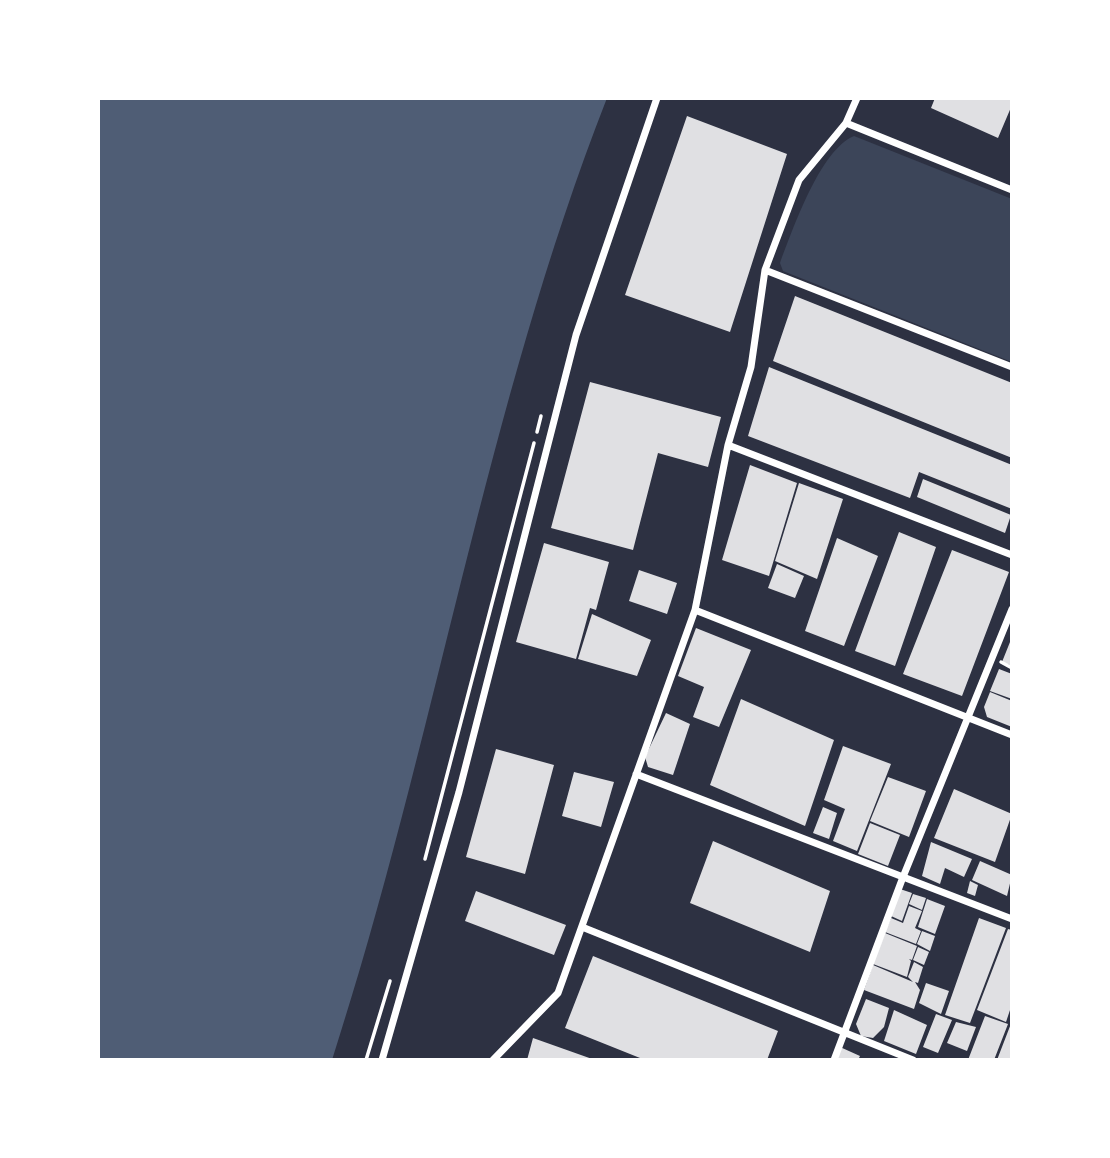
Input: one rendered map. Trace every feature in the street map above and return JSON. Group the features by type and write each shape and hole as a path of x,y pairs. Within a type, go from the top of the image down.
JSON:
{"street":[{"path":"382,1060 460,792 576,335 657,98"},
{"path":"493,1060 558,993 695,610 728,445 751,367 765,270 799,180 846,123 857,98"},
{"path":"846,123 1012,190"},
{"path":"765,270 1012,367"},
{"path":"728,445 1012,555"},
{"path":"834,1060 903,877 1012,609"},
{"path":"695,610 1012,735"},
{"path":"636,774 1012,919"},
{"path":"582,927 913,1060"}],"shaded area":[{"path":"98,98 607,98 564,216 527,335 401,820 332,1060 98,1060"},
{"path":"854,136 1012,199 1012,362 783,271 780,263 809,192 830,157"}],"building":[{"path":"935,98 1012,98 1012,105 998,138 931,108"},
{"path":"687,116 787,154 730,332 625,295"},
{"path":"795,296 1012,383 1012,458 773,361"},
{"path":"769,367 1012,465 1012,509 919,472 910,498 748,436"},
{"path":"590,382 721,417 708,467 658,453 633,550 551,528"},
{"path":"750,465 797,483 769,576 722,560"},
{"path":"923,479 1011,515 1005,533 917,497"},
{"path":"799,483 843,499 817,579 775,561"},
{"path":"899,532 936,547 895,666 855,651"},
{"path":"837,538 878,556 844,646 805,631"},
{"path":"544,543 609,562 596,610 590,608 576,659 516,642"},
{"path":"952,550 1009,572 962,696 903,674"},
{"path":"777,564 804,576 795,598 768,588"},
{"path":"639,570 677,583 667,614 629,601"},
{"path":"592,614 651,640 637,676 578,659"},
{"path":"696,628 751,650 719,727 693,717 704,687 678,676"},
{"path":"1012,642 1012,666 1002,662"},
{"path":"999,669 1012,674 1012,699 990,691"},
{"path":"990,692 1012,701 1012,727 987,717 984,707"},
{"path":"741,699 834,740 805,826 710,785"},
{"path":"666,713 690,724 673,775 648,767 645,757"},
{"path":"843,746 891,764 857,851 833,841 845,809 824,800"},
{"path":"496,749 554,765 525,874 466,857"},
{"path":"574,772 614,782 601,827 562,816"},
{"path":"888,777 926,791 909,837 870,821"},
{"path":"954,789 1012,814 995,862 934,838"},
{"path":"823,807 837,813 829,839 813,833"},
{"path":"870,823 900,835 888,866 858,854"},
{"path":"713,841 830,891 810,952 690,903"},
{"path":"931,842 972,859 964,877 945,868 940,884 922,876"},
{"path":"980,861 1012,875 1007,896 972,880"},
{"path":"970,881 978,885 975,896 967,893"},
{"path":"900,889 912,893 902,921 891,916"},
{"path":"476,891 566,925 554,955 465,921"},
{"path":"913,894 926,898 922,910 909,904"},
{"path":"927,899 945,906 935,934 918,927"},
{"path":"909,906 922,911 915,928 921,931 916,944 885,932 891,918 903,923"},
{"path":"979,918 1006,928 970,1023 945,1015"},
{"path":"1008,929 1012,930 1012,1004 1006,1022 977,1010"},
{"path":"922,931 935,936 930,951 917,944"},
{"path":"885,933 917,946 912,960 909,959 911,961 907,977 873,964"},
{"path":"918,947 929,952 924,965 913,960"},
{"path":"593,956 778,1031 767,1060 645,1060 565,1028"},
{"path":"914,962 923,967 918,983 915,982 920,990 914,1009 864,990 873,965 913,982 908,977"},
{"path":"926,983 949,991 941,1014 919,1003"},
{"path":"866,999 889,1008 884,1027 873,1038 861,1036 856,1024"},
{"path":"894,1010 927,1025 916,1054 884,1041"},
{"path":"936,1014 952,1020 938,1053 923,1047"},
{"path":"985,1016 1008,1024 994,1060 968,1060"},
{"path":"1012,1021 1012,1060 997,1060"},
{"path":"956,1022 976,1027 967,1051 947,1043"},
{"path":"533,1038 595,1060 527,1060"},
{"path":"840,1047 860,1056 858,1060 835,1060"}]}
